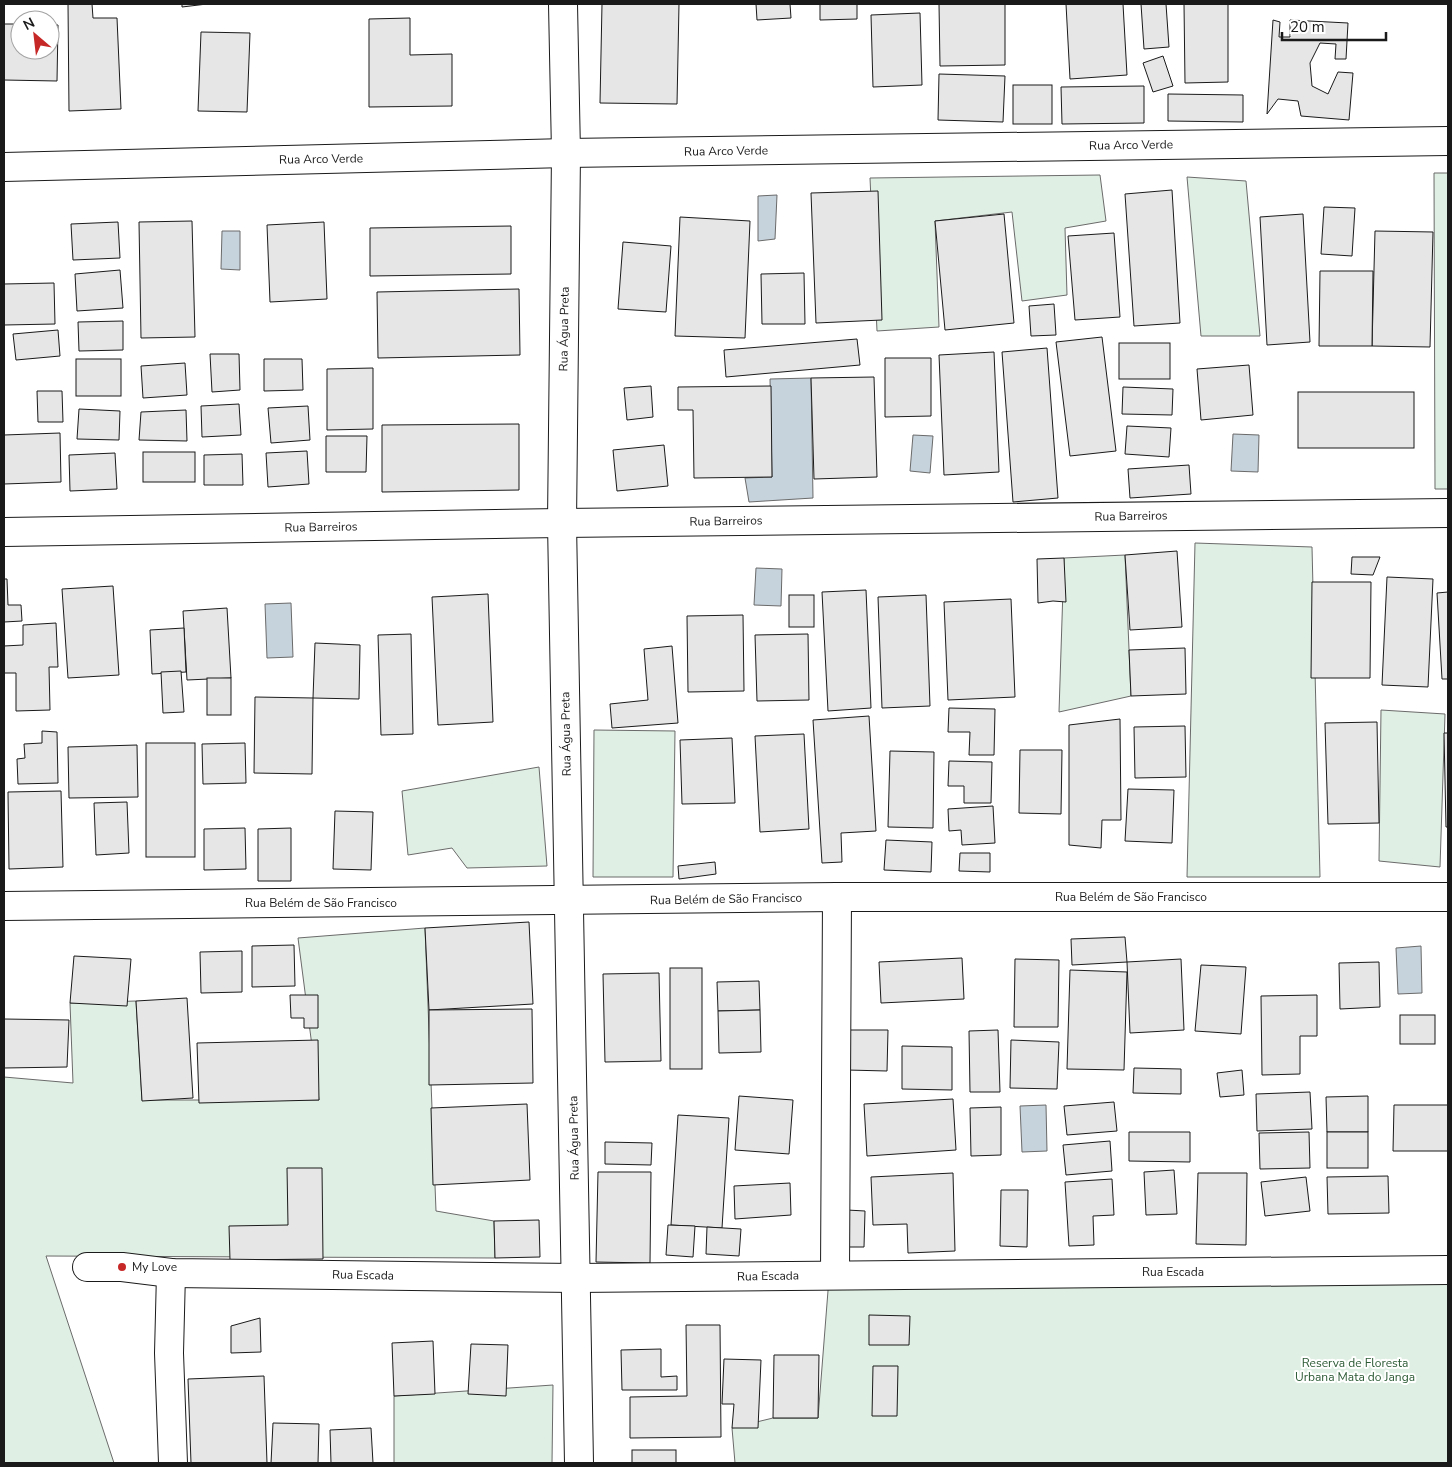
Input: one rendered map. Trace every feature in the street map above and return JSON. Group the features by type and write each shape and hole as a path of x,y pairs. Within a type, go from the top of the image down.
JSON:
{"street":[{"name":"Rua Água Preta","path":"563,4 566,153 562,522 579,1463"},
{"name":"Rua Arco Verde","path":"4,167 566,153 1448,141"},
{"name":"Rua Barreiros","path":"4,532 562,522 1448,513"},
{"name":"Rua Belém de São Francisco","path":"4,906 837,898 1448,897"},
{"path":"835,1275 837,898"},
{"name":"Rua Escada","path":"88,1267 122,1267 171,1273 576,1278 1448,1270"},
{"path":"171,1273 169,1353 173,1463"}],"green space":[{"path":"1434,173 1448,173 1448,489 1435,489"},
{"path":"1100,175 1106,221 1065,228 1067,295 1022,301 1012,212 935,221 939,327 877,331 870,178"},
{"path":"1187,177 1246,181 1260,336 1201,336"},
{"path":"1195,543 1312,547 1320,877 1187,877"},
{"path":"1125,555 1131,696 1059,712 1064,558"},
{"path":"1381,710 1445,714 1440,867 1379,861"},
{"path":"594,730 675,731 673,877 593,877"},
{"path":"539,767 547,866 467,868 452,848 408,855 402,791"},
{"path":"425,928 436,1211 494,1221 495,1258 46,1256 114,1463 4,1463 4,1077 73,1083 70,1003 136,1001 142,1100 319,1100 298,938"},
{"name":"Reserva de Floresta Urbana Mata do Janga","path":"1448,1273 1448,1463 735,1463 732,1428 773,1418 818,1418 829,1278"},
{"path":"553,1385 552,1463 394,1463 394,1396"}],"shaded area":[{"path":"777,195 775,239 758,241 758,196"},
{"path":"222,231 240,231 240,270 221,269"},
{"path":"811,378 813,498 749,502 745,478 772,477 770,379"},
{"path":"1233,434 1259,435 1258,472 1231,471"},
{"path":"913,435 933,436 930,473 910,471"},
{"path":"756,568 782,569 781,606 754,605"},
{"path":"291,603 293,657 267,658 265,604"},
{"path":"1421,946 1422,993 1398,994 1396,948"},
{"path":"1046,1105 1047,1151 1022,1152 1020,1106"}],"building":[{"path":"68,4 92,4 93,18 117,18 121,109 69,111"},
{"path":"182,4 207,4 182,7"},
{"path":"602,4 679,4 677,104 600,103"},
{"path":"756,4 790,4 791,18 757,20"},
{"path":"820,4 857,4 857,19 820,20"},
{"path":"939,4 1005,4 1005,65 940,66"},
{"path":"1066,4 1123,4 1127,75 1070,79"},
{"path":"1141,4 1166,4 1169,47 1144,49"},
{"path":"1184,4 1228,4 1228,82 1185,83"},
{"path":"920,13 922,85 873,87 871,15"},
{"path":"410,18 410,55 452,54 452,106 369,107 369,19"},
{"path":"1273,20 1280,22 1279,37 1290,37 1290,20 1348,23 1346,59 1335,59 1336,44 1320,43 1310,63 1312,86 1328,94 1338,72 1353,73 1349,120 1301,116 1298,101 1278,99 1267,114"},
{"path":"4,24 10,24 10,60 57,60 57,81 4,80"},
{"path":"201,32 250,33 247,112 198,111"},
{"path":"1163,56 1173,86 1153,92 1143,63"},
{"path":"939,74 1005,76 1003,122 938,120"},
{"path":"1013,85 1052,85 1052,124 1013,124"},
{"path":"1144,86 1144,123 1062,124 1061,87"},
{"path":"1168,94 1243,95 1243,122 1168,121"},
{"path":"1172,190 1180,323 1134,326 1125,194"},
{"path":"878,191 882,320 816,323 811,193"},
{"path":"1324,207 1355,208 1352,256 1321,254"},
{"path":"1004,214 1014,323 945,330 935,221"},
{"path":"1303,214 1310,342 1267,345 1260,217"},
{"path":"680,217 750,221 745,338 675,336"},
{"path":"192,221 195,337 141,338 139,222"},
{"path":"118,222 120,258 73,260 71,224"},
{"path":"324,222 327,299 270,302 267,225"},
{"path":"511,226 511,274 370,276 370,228"},
{"path":"1375,231 1433,232 1430,347 1372,346"},
{"path":"1114,233 1120,317 1075,320 1068,236"},
{"path":"623,242 671,246 666,312 618,309"},
{"path":"120,270 123,308 77,311 75,274"},
{"path":"1320,271 1373,271 1372,346 1319,346"},
{"path":"804,273 805,324 762,324 761,274"},
{"path":"54,283 55,324 4,325 4,284"},
{"path":"519,289 520,355 378,358 377,292"},
{"path":"1054,304 1056,335 1031,336 1029,306"},
{"path":"123,321 123,350 79,351 78,322"},
{"path":"58,330 60,356 16,360 13,334"},
{"path":"1102,337 1116,451 1070,456 1056,342"},
{"path":"857,339 860,365 726,377 724,350"},
{"path":"1119,343 1170,343 1170,379 1119,379"},
{"path":"1047,348 1058,498 1013,502 1002,352"},
{"path":"994,352 999,472 944,475 939,355"},
{"path":"210,354 239,354 240,390 212,392"},
{"path":"885,358 931,358 931,416 885,417"},
{"path":"76,359 121,359 121,396 76,396"},
{"path":"264,359 302,359 303,390 264,391"},
{"path":"185,363 187,395 143,398 141,366"},
{"path":"1249,365 1253,415 1201,420 1197,369"},
{"path":"373,368 373,429 327,430 327,369"},
{"path":"874,377 877,477 814,479 811,378"},
{"path":"651,386 653,417 627,420 624,388"},
{"path":"771,386 772,477 694,478 693,410 678,410 678,387"},
{"path":"1123,387 1173,389 1172,415 1122,414"},
{"path":"37,391 62,391 63,422 38,422"},
{"path":"1298,392 1414,392 1414,448 1298,448"},
{"path":"239,404 241,435 202,437 201,406"},
{"path":"308,406 310,440 271,443 268,408"},
{"path":"79,409 120,411 119,440 77,439"},
{"path":"186,410 187,441 139,440 141,412"},
{"path":"519,424 519,490 382,492 382,425"},
{"path":"1127,426 1171,428 1169,457 1125,454"},
{"path":"60,433 61,482 4,484 4,435"},
{"path":"326,436 367,436 366,472 326,472"},
{"path":"664,445 668,486 617,491 613,450"},
{"path":"307,451 309,484 268,487 266,453"},
{"path":"143,452 195,452 195,482 143,482"},
{"path":"115,453 117,489 70,491 69,455"},
{"path":"242,454 243,485 204,485 204,455"},
{"path":"1189,465 1191,494 1130,498 1128,469"},
{"path":"1177,551 1182,627 1130,630 1125,555"},
{"path":"1352,557 1380,557 1373,575 1351,574"},
{"path":"1064,558 1066,602 1038,603 1037,559"},
{"path":"1387,577 1433,579 1428,687 1382,685"},
{"path":"4,579 7,579 8,605 21,605 22,621 4,622"},
{"path":"1312,582 1371,582 1370,678 1311,678"},
{"path":"113,586 119,675 68,678 62,589"},
{"path":"866,590 871,708 828,711 822,592"},
{"path":"1448,592 1448,679 1442,679 1437,593"},
{"path":"488,594 493,722 438,725 432,597"},
{"path":"789,595 814,595 814,627 789,627"},
{"path":"926,595 930,706 882,708 878,597"},
{"path":"1011,599 1015,697 948,700 944,602"},
{"path":"227,608 231,678 187,680 183,611"},
{"path":"743,615 744,691 688,692 687,616"},
{"path":"56,623 58,667 49,667 50,710 16,711 16,673 4,673 4,646 23,645 23,625"},
{"path":"184,628 186,672 152,674 150,630"},
{"path":"411,634 413,734 381,735 378,635"},
{"path":"808,634 809,700 757,701 755,635"},
{"path":"315,643 360,645 359,699 313,698"},
{"path":"672,646 678,723 612,728 610,704 648,700 644,649"},
{"path":"1185,648 1186,694 1131,696 1129,650"},
{"path":"181,671 184,712 163,713 161,672"},
{"path":"207,678 231,678 231,715 207,715"},
{"path":"255,697 313,698 312,774 254,773"},
{"path":"949,708 995,709 994,755 969,755 970,732 948,732"},
{"path":"869,716 876,831 841,833 842,862 822,863 813,720"},
{"path":"1120,719 1121,820 1102,820 1101,848 1069,845 1069,725"},
{"path":"1377,722 1379,823 1328,824 1325,723"},
{"path":"1185,726 1186,777 1135,778 1134,727"},
{"path":"42,731 57,732 58,783 18,784 17,759 25,758 24,744 42,743"},
{"path":"1444,733 1448,733 1448,827 1446,827"},
{"path":"804,734 809,829 760,832 755,736"},
{"path":"732,738 735,803 682,804 680,740"},
{"path":"146,743 195,743 195,857 146,857"},
{"path":"245,743 246,783 203,784 202,744"},
{"path":"137,745 138,797 69,798 68,747"},
{"path":"1020,750 1062,750 1061,814 1019,813"},
{"path":"890,751 934,752 933,828 888,827"},
{"path":"949,761 992,762 991,803 964,803 964,786 948,786"},
{"path":"1128,789 1174,790 1172,843 1125,841"},
{"path":"61,791 63,867 9,869 8,792"},
{"path":"127,802 129,853 96,855 94,803"},
{"path":"993,806 995,843 962,845 961,830 949,831 948,809"},
{"path":"335,811 373,812 371,870 333,869"},
{"path":"245,828 246,869 204,870 204,829"},
{"path":"291,828 291,881 258,881 258,829"},
{"path":"886,840 932,842 931,872 884,870"},
{"path":"960,853 990,853 990,872 959,871"},
{"path":"715,862 716,874 679,879 678,866"},
{"path":"529,922 533,1004 429,1010 425,928"},
{"path":"1125,937 1127,962 1072,965 1071,939"},
{"path":"294,945 295,986 252,987 252,946"},
{"path":"242,951 242,992 201,993 200,952"},
{"path":"74,956 131,959 127,1006 70,1003"},
{"path":"962,958 964,999 881,1003 879,962"},
{"path":"1015,959 1059,960 1058,1027 1014,1027"},
{"path":"1181,959 1184,1030 1130,1033 1127,962"},
{"path":"1379,962 1380,1007 1340,1009 1339,963"},
{"path":"1201,965 1246,967 1241,1034 1195,1031"},
{"path":"670,968 702,968 702,1069 670,1069"},
{"path":"1070,970 1127,972 1124,1070 1067,1069"},
{"path":"659,973 661,1061 605,1062 603,974"},
{"path":"759,981 760,1010 718,1011 717,982"},
{"path":"290,995 318,995 318,1028 304,1028 304,1018 291,1018"},
{"path":"1317,995 1317,1036 1300,1036 1300,1074 1262,1075 1261,996"},
{"path":"187,998 193,1098 142,1101 136,1001"},
{"path":"532,1009 533,1083 429,1085 429,1010"},
{"path":"760,1010 761,1052 719,1053 718,1011"},
{"path":"1400,1015 1435,1015 1435,1044 1400,1044"},
{"path":"4,1019 69,1020 67,1067 4,1068"},
{"path":"848,1030 888,1030 887,1071 847,1070"},
{"path":"998,1030 1000,1092 970,1092 969,1031"},
{"path":"318,1040 319,1100 199,1103 197,1043"},
{"path":"1011,1040 1059,1042 1057,1089 1010,1088"},
{"path":"902,1046 952,1047 952,1090 902,1089"},
{"path":"1134,1068 1181,1069 1181,1094 1133,1093"},
{"path":"1242,1070 1244,1095 1220,1097 1217,1073"},
{"path":"1310,1092 1312,1129 1257,1131 1256,1094"},
{"path":"739,1096 793,1100 789,1154 735,1150"},
{"path":"1368,1096 1368,1132 1327,1132 1326,1097"},
{"path":"953,1099 956,1150 867,1156 864,1104"},
{"path":"1114,1102 1117,1131 1067,1135 1064,1106"},
{"path":"527,1104 530,1180 433,1185 431,1108"},
{"path":"1394,1105 1448,1105 1448,1151 1393,1151"},
{"path":"1001,1107 1001,1155 971,1156 970,1108"},
{"path":"678,1115 729,1118 722,1228 671,1225"},
{"path":"1129,1132 1190,1132 1190,1162 1129,1161"},
{"path":"1309,1132 1310,1168 1260,1169 1259,1133"},
{"path":"1327,1132 1368,1132 1368,1168 1327,1168"},
{"path":"1110,1141 1112,1171 1066,1175 1063,1145"},
{"path":"605,1142 652,1143 651,1165 605,1164"},
{"path":"287,1168 322,1168 323,1259 230,1260 229,1226 288,1225"},
{"path":"1174,1170 1177,1214 1146,1215 1144,1172"},
{"path":"598,1172 651,1172 650,1263 596,1262"},
{"path":"953,1173 955,1251 908,1253 907,1224 873,1225 871,1177"},
{"path":"1198,1173 1247,1173 1246,1245 1196,1244"},
{"path":"1388,1176 1389,1213 1328,1214 1327,1177"},
{"path":"1306,1177 1310,1211 1265,1216 1261,1182"},
{"path":"1112,1179 1114,1215 1093,1216 1094,1245 1069,1246 1065,1182"},
{"path":"790,1183 791,1215 735,1219 734,1186"},
{"path":"1001,1190 1028,1190 1027,1247 1000,1246"},
{"path":"847,1210 865,1211 864,1247 846,1247"},
{"path":"539,1220 540,1257 495,1258 494,1221"},
{"path":"668,1225 695,1226 693,1257 666,1255"},
{"path":"707,1227 741,1229 739,1256 706,1254"},
{"path":"869,1315 910,1316 909,1345 869,1345"},
{"path":"260,1318 261,1352 231,1353 231,1326"},
{"path":"686,1325 720,1325 721,1437 630,1438 630,1397 687,1396"},
{"path":"433,1341 435,1394 394,1396 392,1343"},
{"path":"471,1344 508,1345 506,1396 468,1394"},
{"path":"661,1349 661,1377 677,1376 677,1390 622,1390 621,1350"},
{"path":"774,1355 819,1355 818,1418 773,1418"},
{"path":"724,1359 761,1360 758,1428 732,1428 734,1404 722,1404"},
{"path":"873,1366 898,1366 897,1416 872,1416"},
{"path":"264,1376 267,1463 191,1463 188,1379"},
{"path":"273,1423 319,1424 318,1463 271,1463"},
{"path":"371,1428 373,1463 331,1463 330,1430"},
{"path":"632,1450 676,1450 676,1463 632,1463"}],"place":[{"name":"My Love","path":"122,1267"}]}
